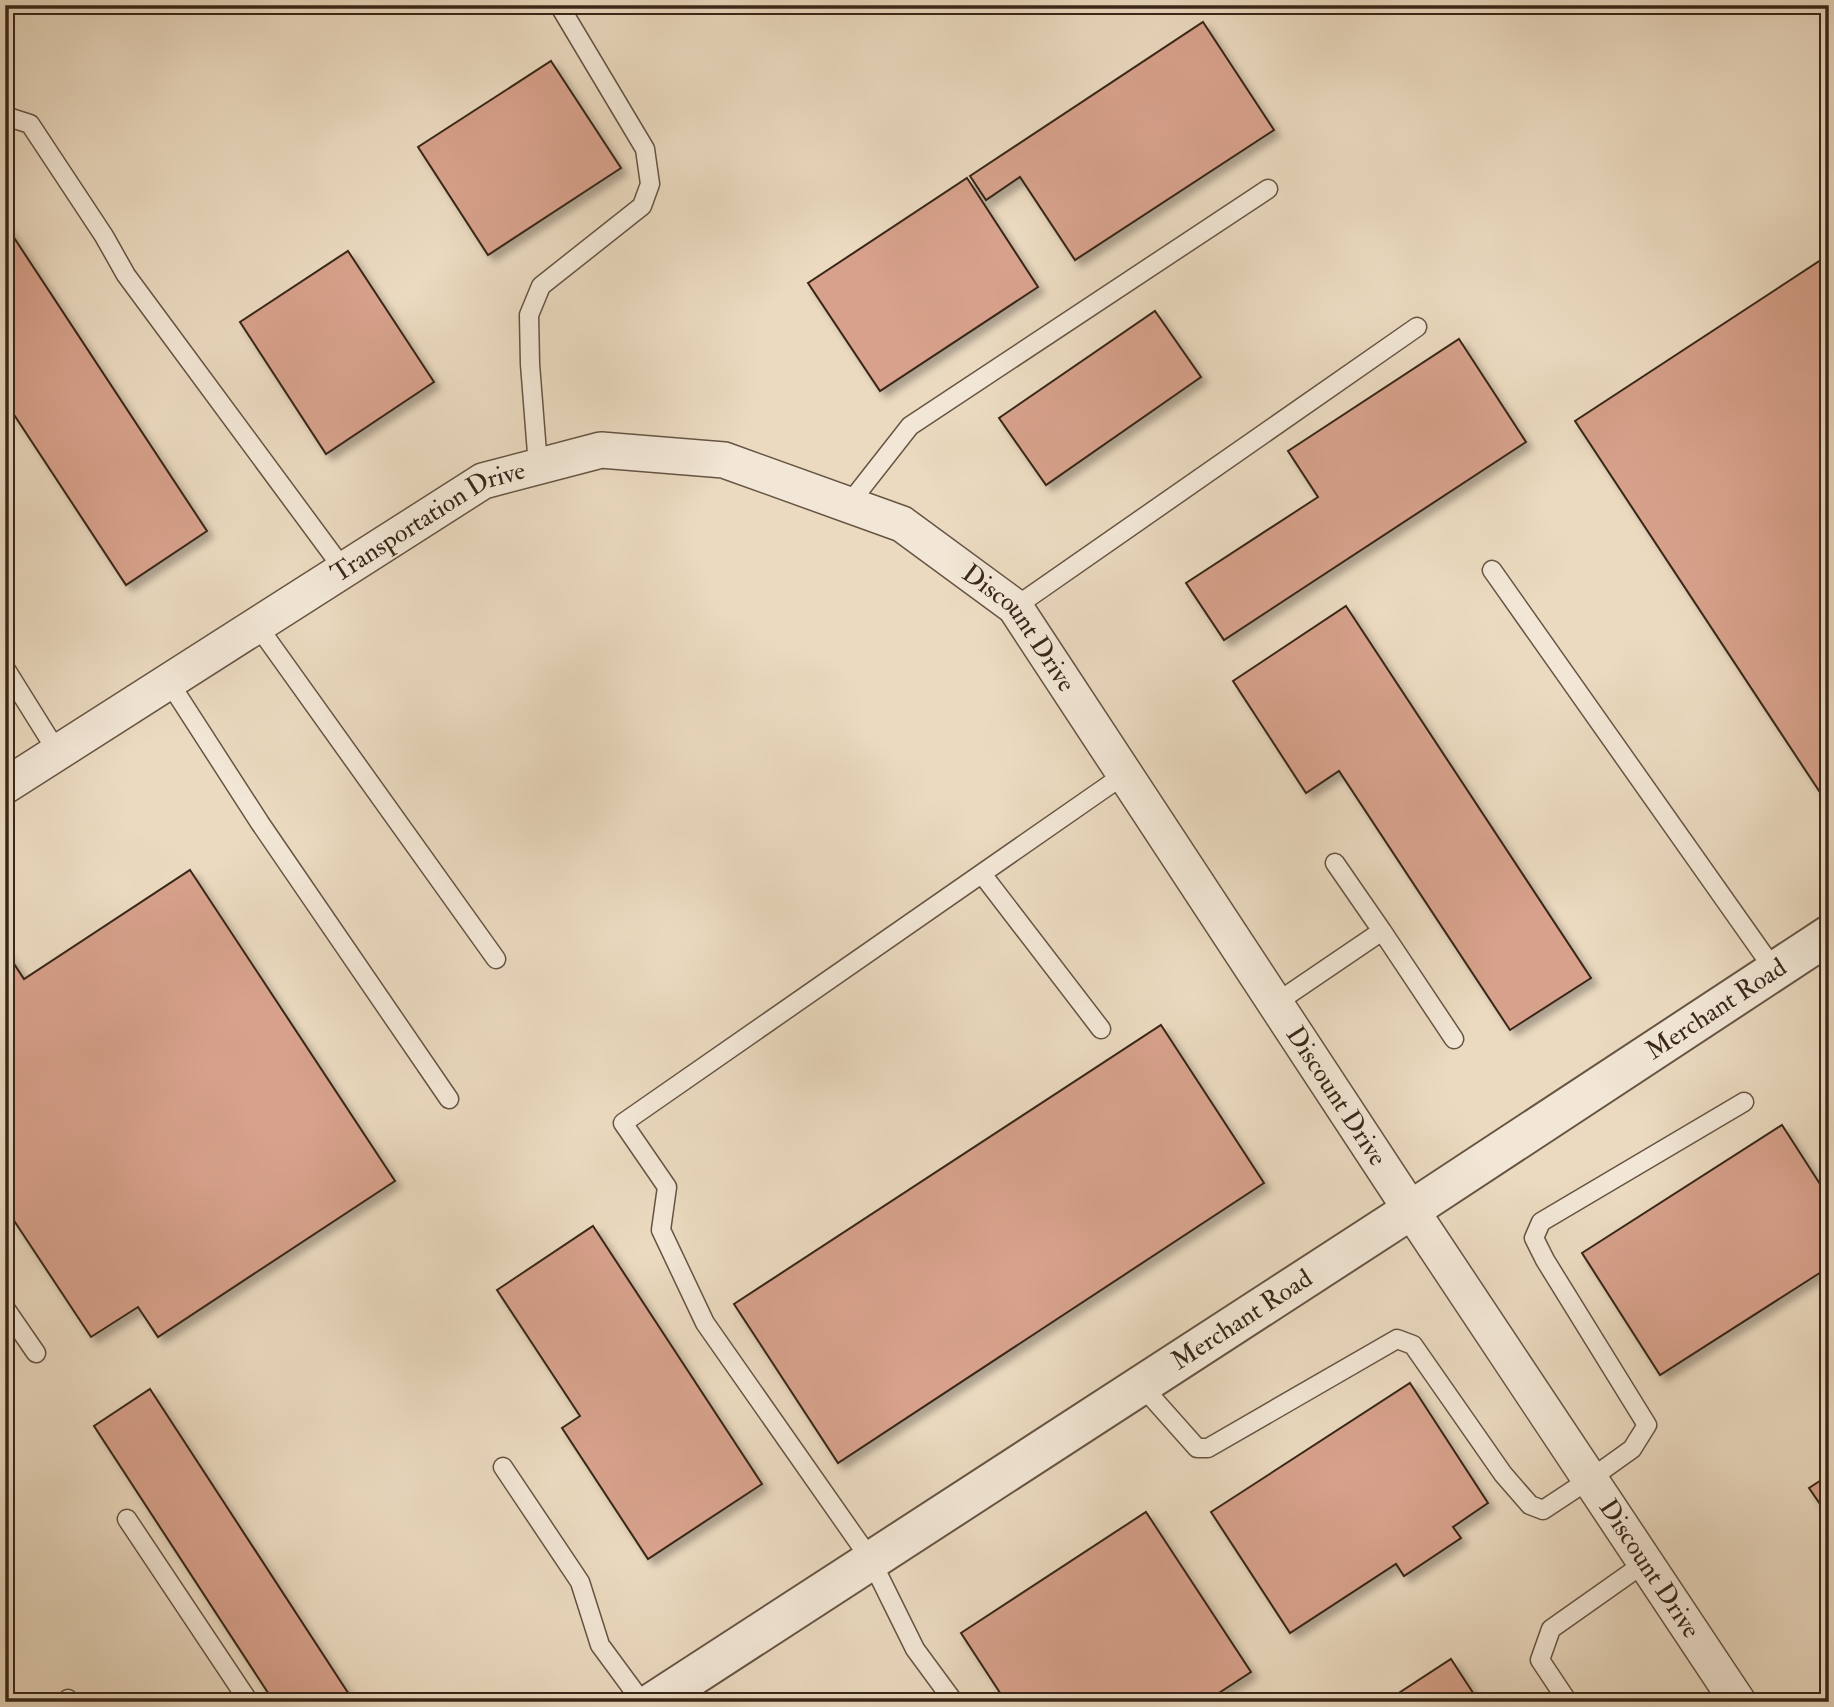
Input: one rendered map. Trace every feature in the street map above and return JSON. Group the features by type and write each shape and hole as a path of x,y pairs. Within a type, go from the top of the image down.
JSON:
{"street":[{"name":"Transportation Drive","path":"5,786 483,481 601,450 724,460 901,524"},
{"name":"Discount Drive","path":"901,524 1016,607 1411,1210 1738,1702"},
{"name":"Merchant Road","path":"653,1702 1829,935"}],"lane":[{"path":"538,466 529,315 541,286 642,206 650,184 645,149 559,5"},
{"path":"5,116 30,124 104,236 126,275 344,570"},
{"path":"848,505 910,426 1268,189"},
{"path":"1016,607 1417,327"},
{"path":"1492,570 1775,971"},
{"path":"257,625 496,959"},
{"path":"5,668 58,753"},
{"path":"169,682 260,823 449,1099"},
{"path":"954,1702 915,1649 872,1560 705,1323 661,1230 667,1187 622,1123 1125,774"},
{"path":"1335,863 1454,1039"},
{"path":"982,874 1101,1029"},
{"path":"1276,1003 1382,931"},
{"path":"1141,1385 1197,1448 1208,1448 1397,1339 1413,1345 1503,1474 1530,1505 1542,1510 1632,1449 1647,1425 1545,1260 1534,1238 1541,1222 1744,1102"},
{"path":"5,1308 36,1353"},
{"path":"503,1467 580,1582 600,1645 642,1702"},
{"path":"127,1519 249,1702"},
{"path":"1568,1702 1540,1660 1551,1629 1646,1562"}],"building":[{"path":"1203,22 1274,130 1075,260 1020,177 986,200 970,176"},
{"path":"551,61 621,168 488,255 418,147"},
{"path":"967,178 1038,287 880,391 808,283"},
{"path":"5,224 207,531 126,585 5,401"},
{"path":"348,251 434,382 326,454 240,322"},
{"path":"1824,258 1829,266 1829,806 1575,421"},
{"path":"1155,311 1201,377 1046,485 999,418"},
{"path":"1459,339 1526,442 1224,640 1186,583 1318,497 1288,451"},
{"path":"1346,606 1591,978 1510,1030 1339,771 1306,793 1233,681"},
{"path":"190,870 395,1181 158,1337 138,1307 91,1337 5,1207 5,950 24,979"},
{"path":"1161,1025 1264,1183 838,1463 734,1304"},
{"path":"1782,1125 1829,1198 1829,1267 1660,1375 1582,1253"},
{"path":"593,1226 762,1484 648,1559 562,1428 580,1416 497,1290"},
{"path":"1410,1383 1488,1503 1453,1527 1461,1538 1404,1576 1396,1564 1290,1633 1211,1512"},
{"path":"150,1389 354,1702 274,1702 94,1426"},
{"path":"1829,1475 1829,1517 1809,1488"},
{"path":"1146,1512 1251,1672 1205,1702 1006,1702 961,1633"},
{"path":"1451,1659 1479,1702 1385,1702"}]}
